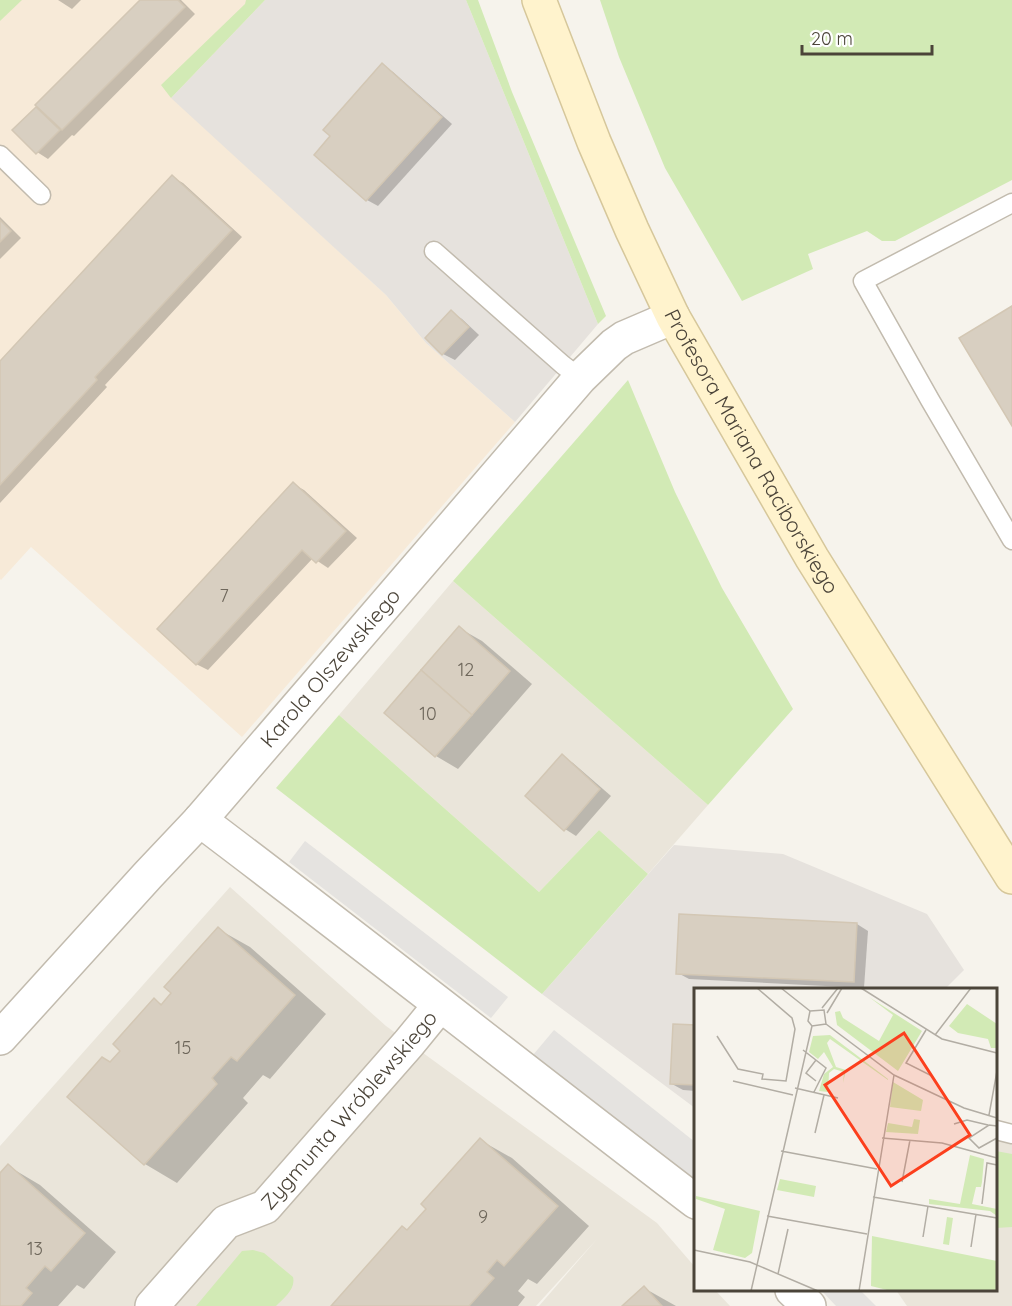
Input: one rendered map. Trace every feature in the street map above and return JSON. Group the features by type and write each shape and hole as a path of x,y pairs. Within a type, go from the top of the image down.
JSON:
{"main road":[{"name":"Profesora Mariana Raciborskiego","path":"540,0 594,142 673,317 813,558 998,858 1012,877"}],"street":[{"name":"Karola Olszewskiego","path":"0,1038 200,820 580,378 614,345 673,317"},
{"name":"Zygmunta Wróblewskiego","path":"200,820 694,1200"},
{"name":"Zygmunta Wróblewskiego","path":"152,1306 226,1222 265,1207 410,1043 440,1005"},
{"path":"793,1291 809,1306"}],"lane":[{"path":"0,155 41,195"},
{"path":"1012,203 863,281 1012,540"},
{"path":"434,251 580,378"},
{"path":"997,1130 1012,1134"}],"shaded area":[{"path":"0,0 265,0 172,97 386,295 426,343 515,422 242,737 31,547 0,579"},
{"path":"265,0 466,0 598,324 515,422 426,343 386,295 171,98"},
{"path":"453,581 708,805 648,874 599,830 539,892 339,715"},
{"path":"305,841 508,997 491,1018 289,862"},
{"path":"674,845 783,854 927,914 964,970 946,988 694,988 694,1107 542,994"},
{"path":"230,887 386,1026 657,1223 694,1266 694,1291 716,1291 730,1306 539,1306 597,1239 536,1306 0,1306 0,1146"},
{"path":"554,1030 694,1141 694,1181 533,1055"},
{"path":"997,1139 1012,1143 1012,1306 907,1306 897,1291 997,1291"},
{"path":"822,1291 861,1291 876,1306 836,1306"}],"green space":[{"path":"0,0 22,0 0,21"},
{"path":"246,0 265,0 171,98 161,85 245,4"},
{"path":"466,0 478,0 512,92 606,316 598,324"},
{"path":"600,0 1012,0 1012,180 895,241 882,241 867,231 808,254 813,269 742,301 665,168 619,57"},
{"path":"628,380 675,492 722,588 793,709 708,805 453,581"},
{"path":"339,715 539,892 599,830 648,874 542,994 276,788"},
{"path":"997,1151 1012,1154 1012,1227 997,1228"},
{"path":"253,1250 264,1253 293,1277 293,1285 289,1293 276,1306 196,1306 242,1251"}],"building":[{"path":"140,0 178,0 185,7 62,130 35,105"},
{"path":"382,63 442,117 366,201 314,155 330,136 323,130"},
{"path":"36,107 60,130 36,154 12,130"},
{"path":"172,175 232,230 95,377 97,380 0,485 0,361"},
{"path":"0,220 11,231 0,242"},
{"path":"1012,306 1012,426 959,338"},
{"path":"451,310 469,327 442,355 425,338"},
{"path":"293,482 346,531 316,563 302,550 196,665 157,629"},
{"path":"459,626 510,671 472,715 421,670"},
{"path":"421,670 472,715 435,757 384,713"},
{"path":"562,754 600,789 564,831 525,796"},
{"path":"679,914 857,923 854,982 676,974"},
{"path":"218,927 295,995 237,1061 231,1057 212,1078 217,1084 144,1165 67,1097 102,1057 110,1062 120,1051 113,1044 154,998 161,1005 171,993 164,987"},
{"path":"673,1024 694,1025 694,1085 670,1084"},
{"path":"480,1138 558,1206 504,1266 497,1260 487,1272 494,1278 469,1306 331,1306 402,1226 407,1230 426,1209 421,1204"},
{"path":"8,1164 85,1233 51,1271 45,1266 26,1288 32,1293 21,1306 0,1306 0,1173"},
{"path":"644,1286 662,1306 622,1306"}]}
